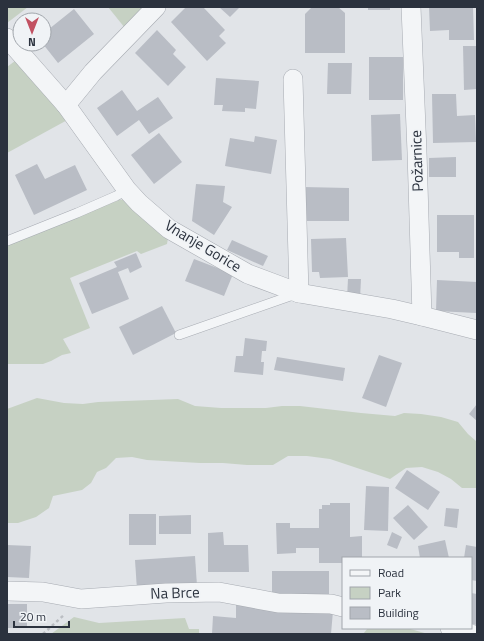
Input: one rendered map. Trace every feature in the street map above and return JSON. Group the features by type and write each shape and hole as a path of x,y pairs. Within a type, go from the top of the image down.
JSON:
{"street":[{"path":"66,104 93,72 156,7"},
{"name":"Požarnice","path":"411,7 422,316"},
{"name":"Vnanje Gorice","path":"7,38 66,104 127,190 139,203 169,229 248,274 299,293 392,309 477,330"},
{"path":"292,79 299,293"},
{"name":"Na Brce","path":"7,591 43,592 81,599 166,593 218,592 278,603 331,604 342,607"},
{"path":"454,629 471,634"}],"lane":[{"path":"7,241 84,210 127,190"},
{"path":"179,335 299,293"}],"green space":[{"path":"7,7 28,7 21,12 12,12 12,19 7,23"},
{"path":"108,7 149,7 125,28"},
{"path":"19,58 71,118 7,153 7,67"},
{"path":"128,199 168,238 167,244 141,254 137,251 70,278 90,328 63,339 71,353 62,355 43,364 7,364 7,245 119,200"},
{"path":"37,398 64,403 83,404 98,402 178,399 195,406 221,408 300,406 395,416 404,413 441,417 458,422 476,441 477,488 462,488 451,479 438,472 422,467 406,468 390,479 330,459 307,456 288,456 273,465 147,460 132,457 116,458 106,468 97,472 91,483 82,490 53,496 49,508 36,517 18,523 7,523 7,409"},
{"path":"74,617 99,623 185,618 189,629 199,629 199,634 51,634"},
{"path":"367,629 410,629 428,634 363,634"}],"building":[{"path":"186,7 203,7 225,30 219,36 226,43 207,61 171,22"},
{"path":"219,7 240,7 230,17"},
{"path":"312,7 338,7 345,13 345,53 305,53 305,14"},
{"path":"368,7 390,7 390,10 368,10"},
{"path":"429,7 473,7 474,40 449,40 449,30 430,31"},
{"path":"74,9 94,34 58,63 49,52 52,52 52,27"},
{"path":"157,30 176,50 173,54 186,67 168,86 135,53"},
{"path":"463,46 477,46 477,89 464,90"},
{"path":"369,57 403,57 403,100 369,100"},
{"path":"328,63 352,63 351,94 327,94"},
{"path":"216,78 259,81 256,109 245,108 245,112 222,111 223,105 214,105"},
{"path":"122,90 137,111 158,97 173,118 149,134 139,120 117,136 97,108"},
{"path":"432,94 456,94 457,116 475,115 476,142 433,143"},
{"path":"400,114 402,160 372,161 371,115"},
{"path":"159,133 182,162 154,184 131,155"},
{"path":"255,136 277,140 271,174 225,166 230,138 254,142"},
{"path":"456,157 456,177 429,177 429,158"},
{"path":"37,164 45,179 75,165 87,190 34,215 15,175"},
{"path":"196,184 225,186 223,202 232,207 214,235 192,221"},
{"path":"303,187 349,188 349,221 303,221"},
{"path":"437,215 474,215 474,258 459,258 459,252 437,252"},
{"path":"346,238 348,277 320,278 319,272 312,272 311,239"},
{"path":"232,240 268,256 263,266 227,250"},
{"path":"136,253 142,267 130,273 128,268 118,272 129,299 92,314 79,283 117,267 114,262"},
{"path":"194,259 233,274 224,296 185,281"},
{"path":"348,279 361,279 360,299 347,298"},
{"path":"437,280 477,282 476,313 436,311"},
{"path":"162,306 176,333 133,355 119,327"},
{"path":"245,338 267,341 266,351 262,351 261,362 264,362 263,375 234,372 236,356 243,356"},
{"path":"379,355 402,363 386,407 362,398"},
{"path":"277,357 345,368 343,381 274,370"},
{"path":"477,404 477,421 469,414"},
{"path":"407,470 440,492 428,510 395,488"},
{"path":"366,486 389,487 388,531 364,530"},
{"path":"330,503 350,503 350,537 362,536 362,557 342,557 342,563 319,563 319,548 296,548 296,553 277,554 276,523 290,523 290,528 319,528 319,509 322,509 322,505 330,505"},
{"path":"408,505 428,527 414,540 393,518"},
{"path":"446,508 459,509 457,528 444,526"},
{"path":"129,514 156,514 156,545 129,545"},
{"path":"191,515 191,534 159,534 159,516"},
{"path":"223,532 224,545 248,545 249,572 208,572 208,533"},
{"path":"392,532 402,537 397,549 387,545"},
{"path":"445,540 449,557 420,557 418,546"},
{"path":"7,545 31,546 29,578 7,577"},
{"path":"466,545 477,547 477,581 472,580 472,557 464,557"},
{"path":"195,556 197,586 137,590 135,560"},
{"path":"272,571 329,571 329,597 272,597"},
{"path":"472,593 477,594 477,625 472,624"},
{"path":"7,604 27,604 27,628 7,628"},
{"path":"236,605 333,611 331,634 212,634 213,616 236,618"}]}
